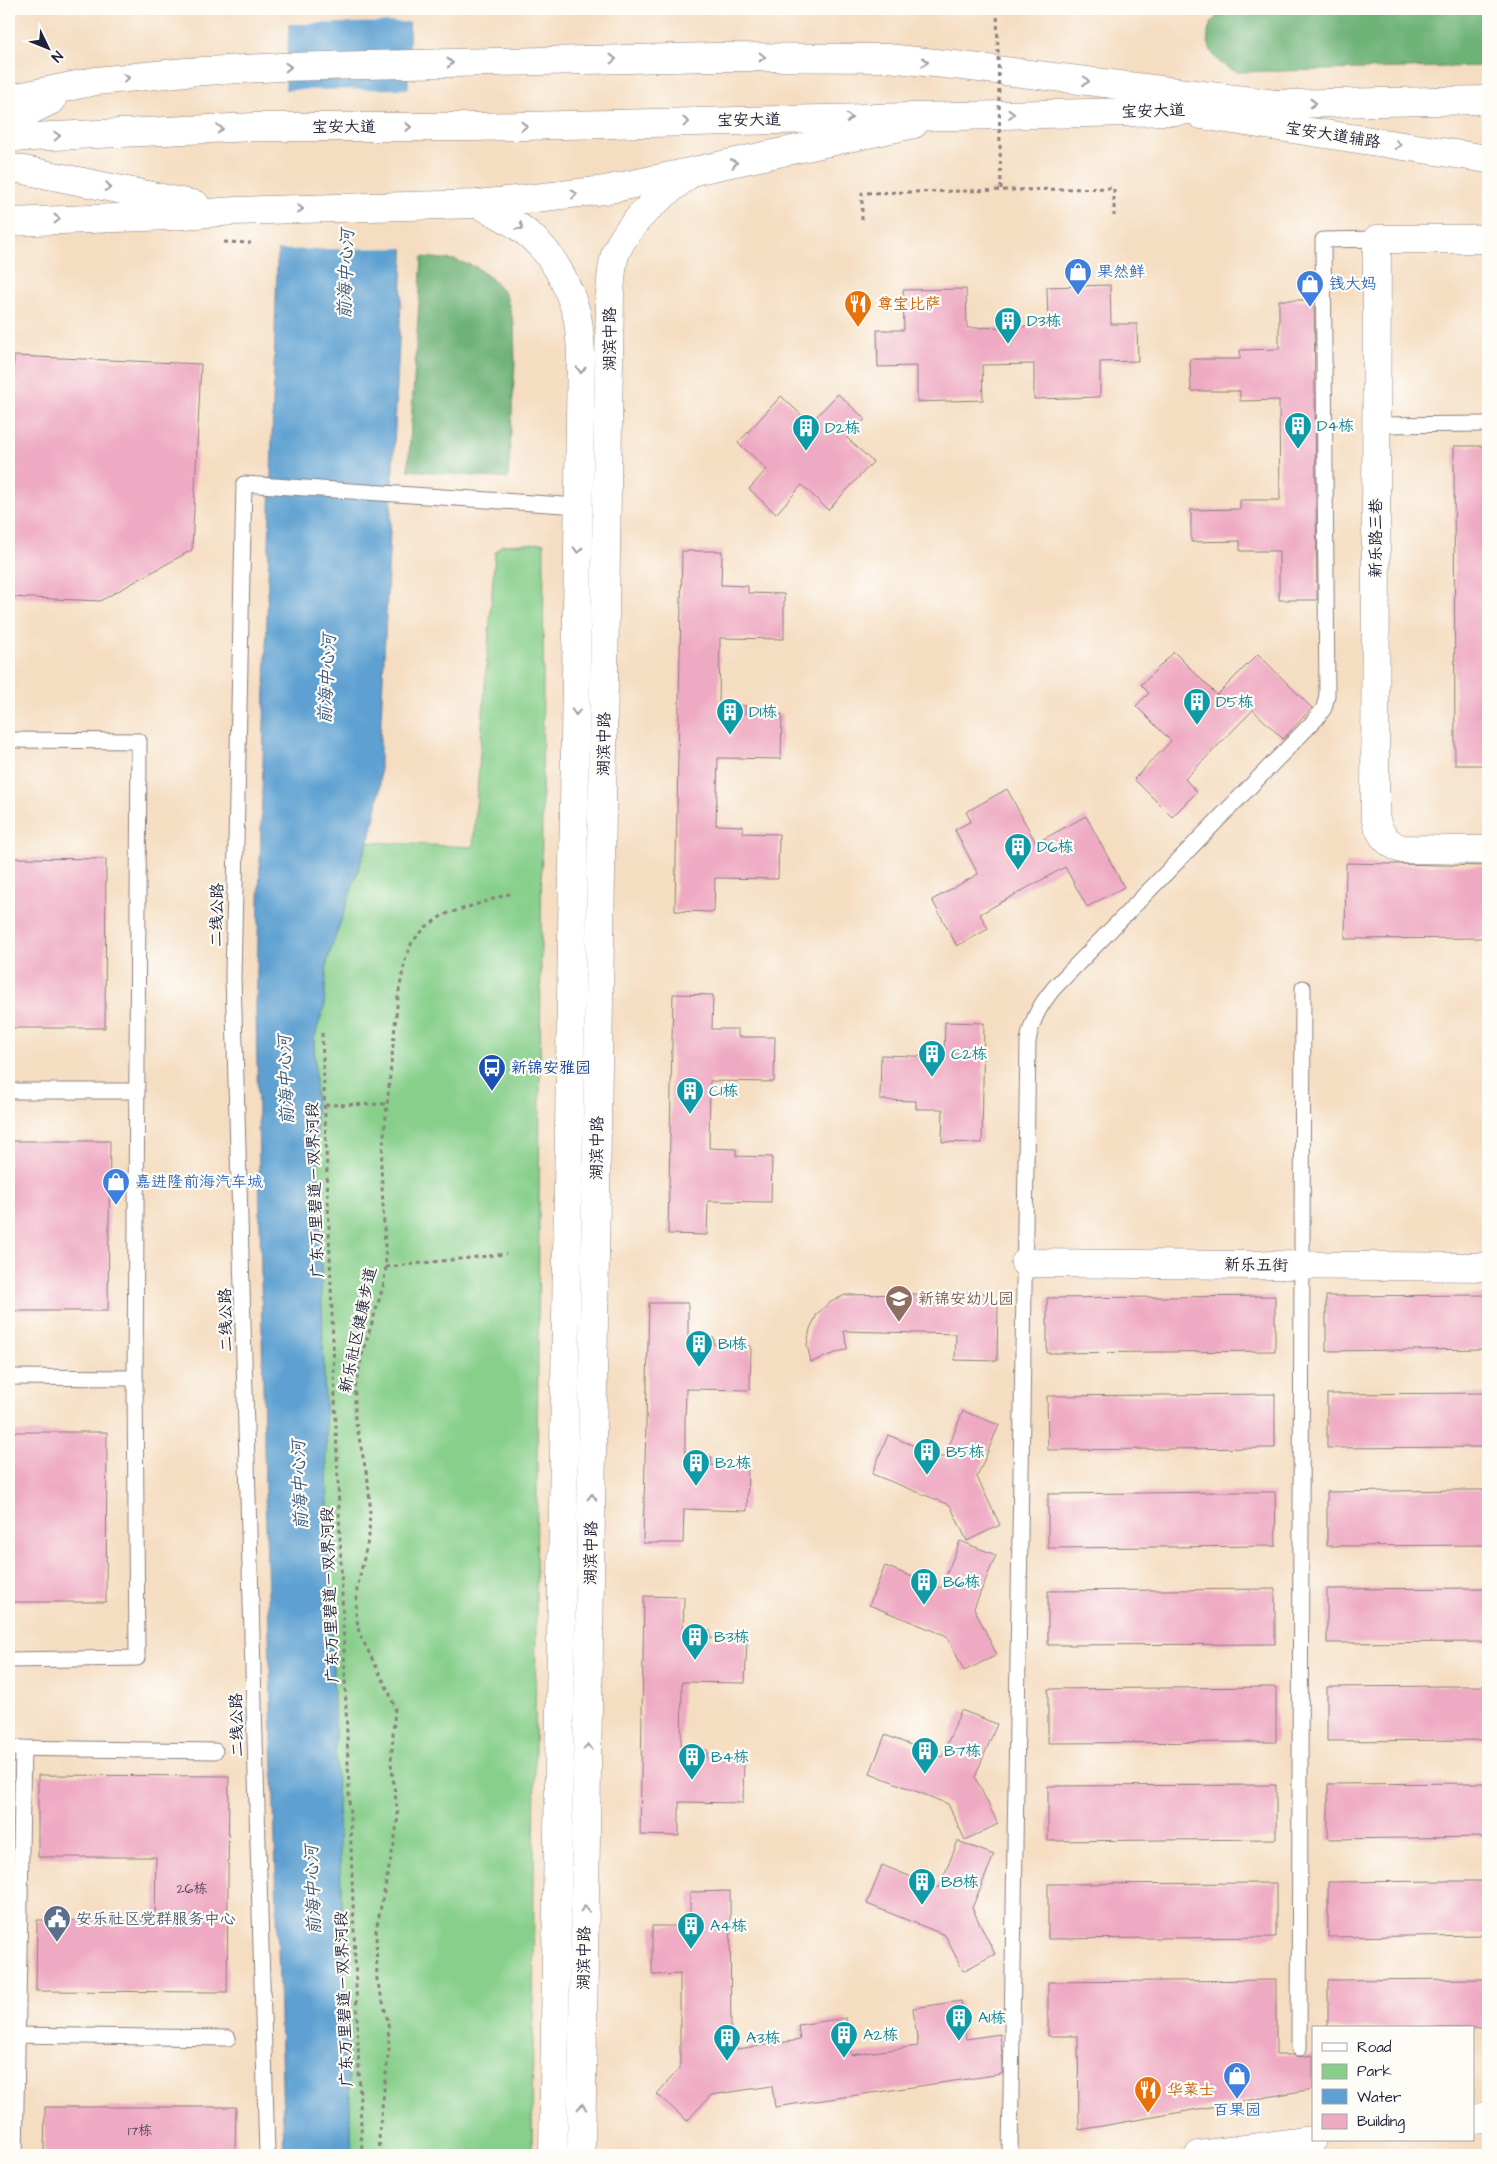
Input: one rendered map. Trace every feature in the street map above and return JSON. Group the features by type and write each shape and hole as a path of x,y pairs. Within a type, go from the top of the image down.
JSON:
{"main road":[{"path":"9,99 96,81 186,72 281,67 714,57 888,58 1276,104"},
{"path":"9,121 96,81"},
{"name":"宝安大道","path":"9,138 254,127 475,127 1177,111 1276,104 1488,100"},
{"name":"宝安大道辅路","path":"1177,111 1488,159"},
{"path":"9,222 171,216 243,211 475,204 605,190 952,115"},
{"path":"9,167 243,211"},
{"name":"湖滨中路","path":"581,2155 610,295 615,254 623,240 660,197 690,173"},
{"name":"湖滨中路","path":"475,204 509,220 546,249 564,279 576,311 582,355 553,2155"},
{"path":"1377,239 1488,239"},
{"name":"新乐路三巷","path":"1377,239 1375,816 1378,827 1387,841 1401,849 1488,850"},
{"path":"580,418 587,406 595,403 607,410 609,418"},
{"name":"新乐五街","path":"1024,1263 1488,1267"},
{"path":"1474,2119 1488,2117"},
{"path":"1199,2155 1312,2140"}],"lane":[{"path":"1010,2155 1028,1041 1031,1022 1039,1007 1054,988 1316,719 1324,708 1326,685 1323,240 1377,239"},
{"path":"1376,425 1488,424"},
{"name":"二线公路","path":"267,2155 233,977 251,485 579,506"},
{"path":"9,740 139,741 135,1378 137,1658 9,1660"},
{"path":"1299,2048 1303,988"},
{"path":"9,1091 137,1091"},
{"path":"9,1378 135,1378"},
{"path":"15,2155 13,2035 16,1748 215,1751"},
{"path":"13,2035 228,2038"}],"path":[{"path":"997,9 1001,190"},
{"path":"862,220 862,193 1114,188 1114,216"},
{"name":"新乐社区健康步道","path":"380,2155 379,2132 389,2049 388,2021 377,1980 376,1930 398,1816 391,1763 395,1708 389,1692 359,1633 356,1613 357,1589 369,1536 370,1504 368,1481 355,1418 355,1388 362,1355 383,1287 386,1267 381,1165 398,996 405,961 412,942 426,927 443,914 512,893"},
{"name":"广东万里碧道－双界河段","path":"322,1033 362,2155"},
{"path":"325,1105 386,1104"},
{"path":"386,1267 506,1254"}],"green space":[{"path":"1232,9 1488,9 1488,66 1238,72 1226,67 1217,59 1211,50 1208,40 1209,30 1213,21 1220,14"},
{"path":"422,257 455,260 476,267 492,279 506,295 514,324 515,363 508,479 408,470"},
{"path":"544,543 532,2155 352,2155 335,1740 314,1039 324,1007 327,961 368,842 473,847 495,553 502,545"}],"water":[{"name":"前海中心河","path":"290,9 410,9 403,259 380,741 380,789 373,826 327,961 324,1007 314,1039 335,1740 352,2155 284,2155 265,1493 256,1008 277,262"}],"pier":[{"path":"287,9 412,9 412,22 287,24"},
{"path":"410,89 406,248 275,250 283,90"}],"building":[{"name":"D3栋","path":"1110,285 1111,324 1137,324 1138,361 1100,362 1100,397 1034,399 1034,364 982,365 983,400 917,402 917,366 878,367 877,330 904,330 903,290 966,289 967,328 1048,326 1047,287"},
{"name":"D4栋","path":"1279,300 1314,300 1317,600 1279,600 1279,551 1240,551 1240,541 1191,542 1191,510 1240,509 1240,500 1280,500 1279,400 1240,401 1240,391 1191,391 1190,359 1240,359 1240,350 1279,349"},
{"path":"14,356 201,364 192,550 100,601 9,597 9,462"},
{"name":"D2栋","path":"838,394 865,419 847,438 873,462 828,510 802,485 776,514 749,489 767,469 738,443 781,396 810,423"},
{"path":"1454,446 1488,446 1488,765 1455,765"},
{"name":"D1栋","path":"682,551 722,551 721,585 748,586 748,593 784,594 784,639 720,638 719,705 746,706 745,714 782,714 781,759 718,758 716,825 743,826 743,833 779,834 778,879 715,878 714,912 675,911"},
{"name":"D5栋","path":"1174,652 1217,695 1258,654 1312,708 1283,739 1253,710 1185,779 1197,792 1172,817 1134,779 1171,741 1136,706 1149,693 1141,685"},
{"name":"D6栋","path":"1007,789 1036,843 1086,816 1124,887 1087,907 1065,867 980,914 988,929 957,946 932,900 978,874 955,830 971,821 966,812"},
{"path":"9,858 106,859 105,1028 9,1028"},
{"path":"1346,863 1488,866 1488,938 1345,939"},
{"name":"C1栋","path":"673,994 713,995 712,1029 738,1029 738,1037 775,1037 774,1082 710,1081 709,1148 736,1149 736,1156 772,1157 771,1202 708,1201 707,1235 668,1234"},
{"name":"C2栋","path":"945,1022 984,1023 982,1143 942,1142 943,1109 916,1109 916,1101 880,1100 881,1055 944,1057"},
{"path":"9,1141 110,1141 108,1311 9,1311"},
{"path":"985,1293 985,1302 998,1302 997,1361 955,1360 956,1334 844,1331 847,1349 811,1362 807,1345 810,1329 817,1314 829,1303 845,1295"},
{"path":"1488,1295 1488,1349 1326,1351 1326,1296"},
{"path":"1275,1296 1275,1351 1047,1353 1047,1298"},
{"path":"649,1303 688,1303 688,1337 714,1338 714,1345 751,1346 750,1390 686,1389 685,1423 685,1457 712,1457 711,1465 748,1466 747,1511 684,1509 683,1543 643,1543"},
{"path":"1488,1393 1488,1447 1327,1448 1327,1394"},
{"path":"1275,1394 1275,1448 1048,1450 1047,1396"},
{"name":"B5栋","path":"963,1411 999,1425 977,1477 1000,1525 967,1541 950,1505 872,1474 888,1435 944,1458"},
{"path":"9,1432 107,1432 106,1602 9,1602"},
{"path":"1488,1490 1488,1545 1327,1546 1327,1492"},
{"path":"1275,1492 1276,1546 1048,1548 1048,1494"},
{"name":"B6栋","path":"960,1541 996,1555 974,1608 997,1655 964,1671 947,1636 869,1605 885,1566 941,1588"},
{"path":"1488,1588 1488,1642 1327,1643 1327,1589"},
{"path":"1275,1589 1275,1644 1048,1645 1048,1591"},
{"path":"644,1596 684,1597 683,1630 710,1630 710,1638 747,1639 745,1683 682,1682 681,1750 707,1750 707,1758 744,1759 743,1803 679,1802 679,1836 640,1835"},
{"path":"1488,1686 1488,1740 1327,1741 1327,1687"},
{"path":"1276,1687 1276,1742 1048,1743 1048,1689"},
{"name":"B7栋","path":"961,1710 997,1724 975,1777 998,1824 965,1840 948,1804 870,1773 885,1735 942,1757"},
{"path":"38,1775 229,1776 227,1992 36,1991 37,1920 155,1921 156,1857 38,1857"},
{"path":"1488,1783 1488,1837 1328,1839 1328,1784"},
{"path":"1276,1785 1276,1839 1048,1841 1048,1786"},
{"name":"B8栋","path":"958,1841 994,1855 972,1908 995,1954 963,1971 945,1935 867,1904 882,1865 939,1888"},
{"path":"1488,1881 1488,1935 1328,1937 1328,1882"},
{"path":"1276,1883 1276,1937 1048,1939 1048,1884"},
{"path":"730,1891 731,2050 800,2040 798,2025 846,2018 851,2055 918,2046 913,2008 961,2001 966,2039 1000,2034 1002,2074 775,2107 772,2086 711,2095 687,2121 657,2094 680,2068 680,1974 652,1975 652,1926 690,1926 690,1892"},
{"path":"1488,1979 1488,2028 1474,2028 1474,2026 1328,2026 1328,1980"},
{"path":"1276,1980 1276,2055 1299,2057 1312,2055 1312,2089 1079,2130 1078,2036 1048,2036 1048,1982"},
{"path":"45,2107 236,2107 235,2155 44,2155"}],"place":[{"name":"果然鲜","path":"1078,296"},
{"name":"钱大妈","path":"1310,308"},
{"name":"尊宝比萨","path":"858,328"},
{"name":"D3栋","path":"1008,345"},
{"name":"D4栋","path":"1298,450"},
{"name":"D2栋","path":"806,452"},
{"name":"D5栋","path":"1197,726"},
{"name":"D1栋","path":"730,736"},
{"name":"D6栋","path":"1018,871"},
{"name":"C2栋","path":"932,1078"},
{"name":"新锦安雅园","path":"492,1092"},
{"name":"C1栋","path":"690,1115"},
{"name":"嘉进隆前海汽车城","path":"116,1206"},
{"name":"新锦安幼儿园","path":"899,1323"},
{"name":"B1栋","path":"699,1368"},
{"name":"B5栋","path":"927,1476"},
{"name":"B2栋","path":"696,1487"},
{"name":"B6栋","path":"924,1606"},
{"name":"B3栋","path":"695,1661"},
{"name":"B7栋","path":"925,1775"},
{"name":"B4栋","path":"692,1781"},
{"name":"B8栋","path":"922,1906"},
{"name":"安乐社区党群服务中心","path":"57,1943"},
{"name":"A4栋","path":"691,1950"},
{"name":"A1栋","path":"959,2042"},
{"name":"A2栋","path":"844,2059"},
{"name":"A3栋","path":"727,2062"},
{"name":"百果园","path":"1237,2100"},
{"name":"华莱士","path":"1148,2114"}]}
